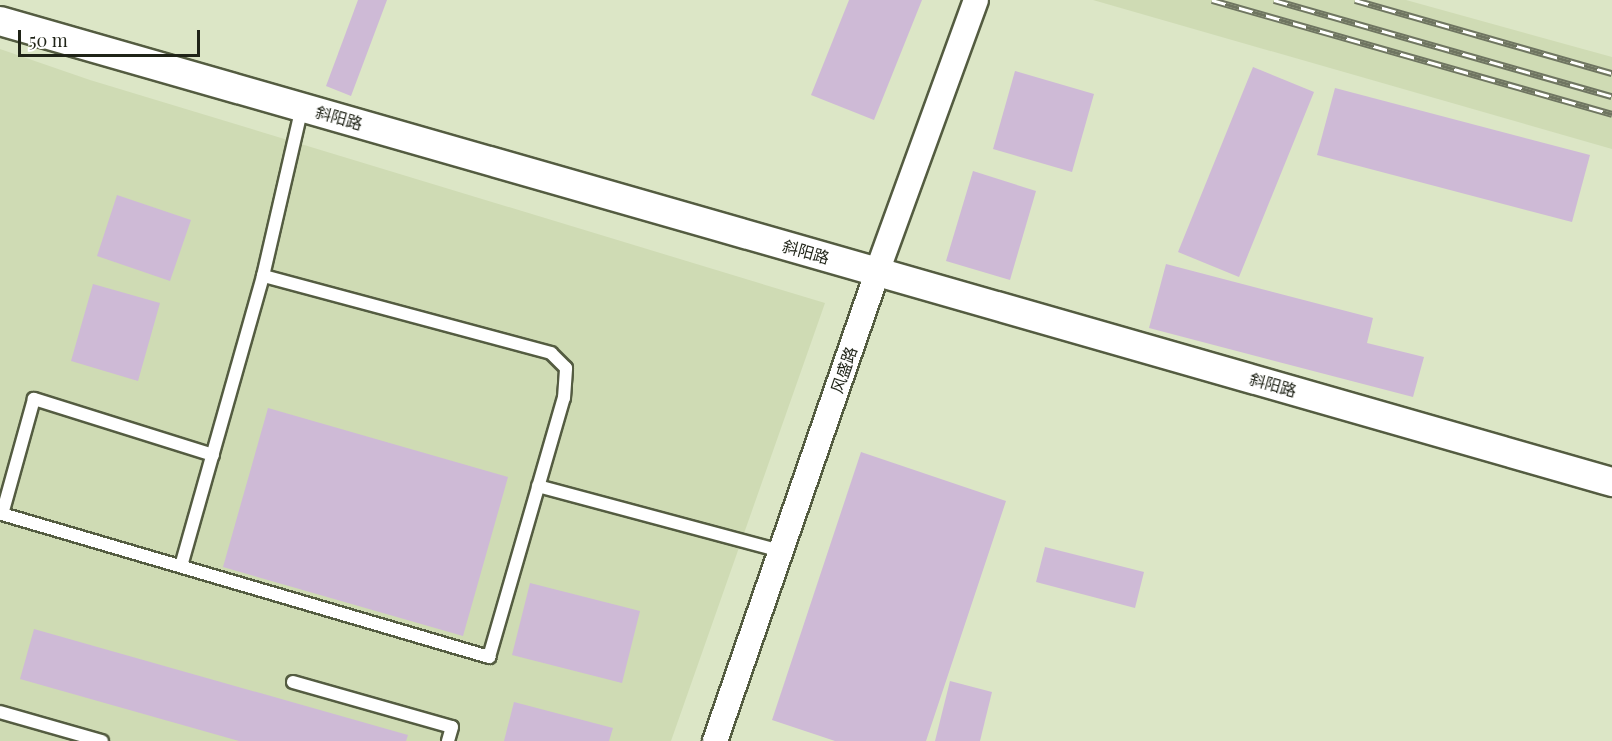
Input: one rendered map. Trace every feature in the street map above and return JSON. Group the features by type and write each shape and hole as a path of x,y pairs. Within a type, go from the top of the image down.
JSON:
{"street":[{"name":"风盛路","path":"715,741 878,272 976,0"},
{"name":"斜阳路","path":"0,21 1612,482"}],"lane":[{"path":"181,566 263,276 302,107"},
{"path":"213,454 34,399 2,514 489,657 564,398 566,368 551,353 263,276"},
{"path":"538,486 781,551"},
{"path":"293,682 452,727 448,741"},
{"path":"0,712 102,741"}],"shaded area":[{"path":"1093,0 1406,0 1612,57 1612,149"},
{"path":"0,49 90,80 825,303 671,741 0,741"}],"building":[{"path":"358,0 387,0 351,96 326,86"},
{"path":"849,0 922,0 874,120 811,95"},
{"path":"1253,67 1314,92 1239,277 1178,252"},
{"path":"1015,71 1094,94 1072,172 993,149"},
{"path":"1335,88 1590,155 1572,222 1317,155"},
{"path":"973,171 1036,191 1010,280 946,261"},
{"path":"117,195 191,220 170,281 97,256"},
{"path":"1166,264 1373,318 1367,343 1424,357 1413,397 1149,328"},
{"path":"93,284 160,303 138,381 71,361"},
{"path":"268,408 508,477 463,636 223,567"},
{"path":"861,452 1006,501 926,741 835,741 772,720"},
{"path":"1045,547 1144,572 1135,608 1036,582"},
{"path":"530,583 640,611 622,683 512,655"},
{"path":"34,629 408,735 406,741 239,741 20,679"},
{"path":"950,681 992,692 980,741 935,741"},
{"path":"514,702 613,728 609,741 504,741"}],"railway":[{"path":"1212,0 1612,114"},
{"path":"1274,0 1612,96"},
{"path":"1355,0 1612,73"}]}
